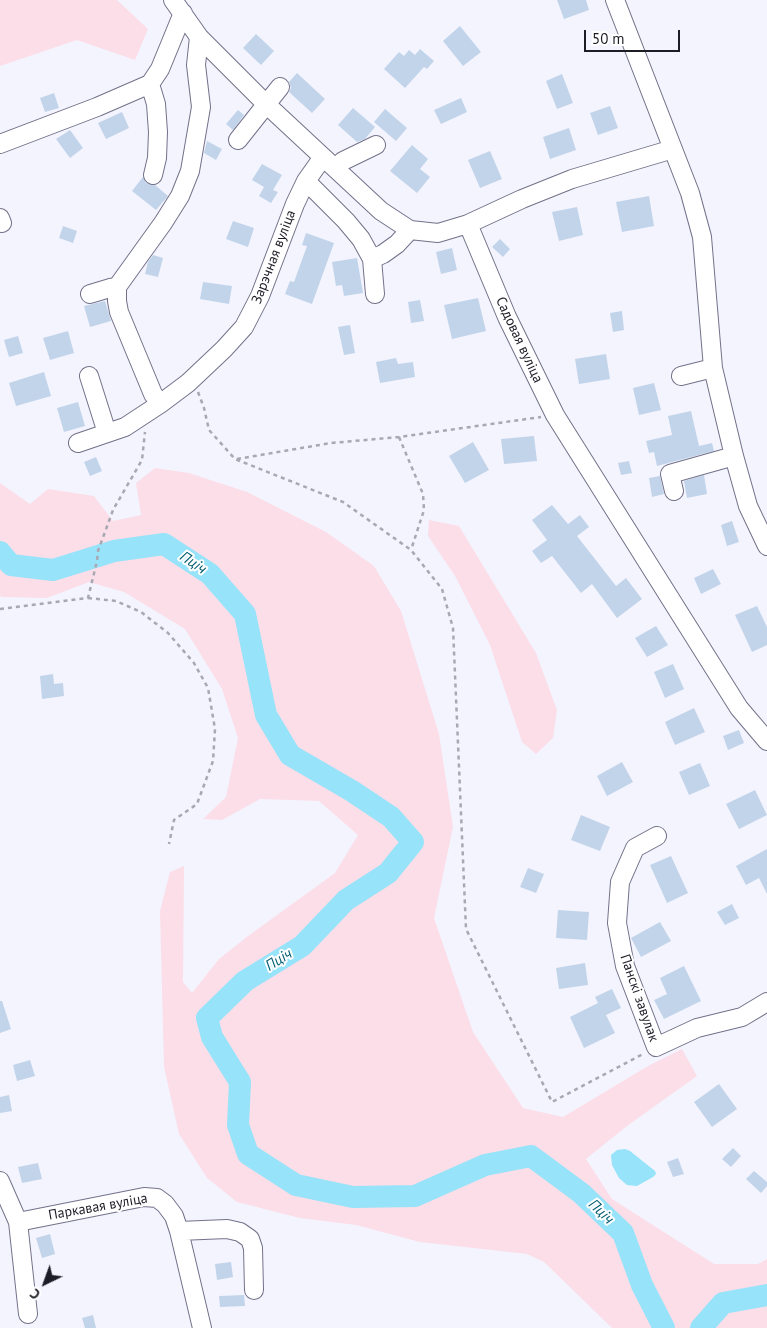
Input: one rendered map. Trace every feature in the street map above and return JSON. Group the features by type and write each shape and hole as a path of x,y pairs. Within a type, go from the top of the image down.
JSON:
{"street":[{"path":"615,0 690,193 702,237 713,368 748,506 767,546"},
{"path":"178,6 199,37 266,104 381,212 410,230 438,233 468,224 522,199 572,179 673,149"},
{"path":"0,144 98,107 150,84 160,70 178,6"},
{"path":"160,404 153,394 119,312 116,301 117,288 180,196 190,171 201,107 196,65 199,37"},
{"path":"150,84 156,104 158,132 154,176"},
{"path":"238,140 280,87"},
{"name":"Зарэчная вуліца","path":"78,443 125,426 145,415 188,383 224,349 244,327 253,311 294,204 306,181 330,163 343,161 376,145"},
{"path":"306,181 346,221 361,240 372,259 375,294"},
{"name":"Садовая вуліца","path":"468,224 507,318 555,414 739,708 767,741"},
{"path":"372,259 397,244 410,230"},
{"path":"90,294 110,288 117,288"},
{"path":"681,376 713,368"},
{"path":"89,376 108,433"},
{"path":"674,491 670,474 734,456"},
{"name":"Панскі завулак","path":"657,836 635,848 620,882 617,923 625,966 656,1047 698,1028 719,1021 742,1017 767,1002"},
{"path":"0,1181 18,1222 28,1314"},
{"name":"Паркавая вуліца","path":"18,1222 144,1197 157,1198 166,1204 174,1216 202,1328"},
{"path":"179,1231 227,1229 240,1232 250,1239 253,1248 254,1290"}],"path":[{"path":"188,383 199,394 210,430 235,459 343,502 411,550 442,589 453,628 466,929 552,1102 656,1047"},
{"path":"235,459 331,442 398,437 504,424 555,414"},
{"path":"88,598 98,551 113,510 142,460 145,441 145,415"},
{"path":"398,437 423,494 424,510 411,550"},
{"path":"0,609 88,598 116,601 141,612 168,633 194,663 208,688 215,729 213,761 197,804 174,820 169,844"}],"shaded area":[{"path":"0,0 117,0 148,29 135,60 77,40 0,66"},
{"path":"155,468 189,473 247,492 326,532 374,566 401,611 439,734 453,827 434,918 473,1032 523,1108 563,1117 648,1066 682,1049 697,1076 627,1126 586,1159 612,1199 714,1264 758,1264 767,1259 767,1328 612,1328 544,1262 527,1254 420,1242 356,1225 300,1218 237,1202 207,1178 179,1134 164,1067 160,911 170,872 184,866 183,982 192,993 219,959 335,873 358,835 319,801 260,799 222,820 203,819 226,797 238,738 222,689 185,629 124,592 89,582 47,598 0,596 0,483 30,504 48,489 94,496 113,521 141,515 136,483"},
{"path":"429,520 459,526 536,653 557,710 553,738 536,754 522,742 490,645 455,576 428,536"}],"water":[{"path":"625,1149 655,1171 656,1174 637,1186 627,1185 619,1178 612,1165 611,1155 617,1150"}],"building":[{"path":"557,0 586,0 589,10 564,19"},
{"path":"460,26 481,52 463,66 443,41"},
{"path":"256,34 274,51 261,65 243,48"},
{"path":"420,49 434,61 427,69 424,67 405,88 384,69 399,52 404,56 409,50 415,55"},
{"path":"297,73 325,99 312,113 289,92 291,88 289,82"},
{"path":"562,74 573,103 557,109 546,81"},
{"path":"54,93 59,108 45,112 40,98"},
{"path":"461,98 467,112 441,124 434,110"},
{"path":"610,106 618,128 598,135 590,113"},
{"path":"353,108 375,127 365,139 357,142 338,125"},
{"path":"385,109 407,128 396,141 374,122"},
{"path":"238,110 244,115 233,130 226,124"},
{"path":"122,112 129,128 106,139 98,123"},
{"path":"569,128 576,150 550,159 543,137"},
{"path":"70,130 83,148 70,158 56,139"},
{"path":"207,141 222,149 216,160 204,153"},
{"path":"412,145 428,159 420,169 430,177 417,193 390,171"},
{"path":"490,151 502,179 480,188 468,160"},
{"path":"262,164 282,175 273,190 278,192 271,203 259,196 264,187 252,180"},
{"path":"143,177 146,183 155,185 168,196 156,210 132,191"},
{"path":"649,196 654,226 622,232 616,202"},
{"path":"577,207 583,235 559,241 552,212"},
{"path":"233,221 254,228 248,247 226,239"},
{"path":"63,226 77,231 73,243 59,238"},
{"path":"306,233 334,243 312,304 285,294 290,281 294,282 307,246 302,245"},
{"path":"500,239 510,249 503,257 492,247"},
{"path":"452,248 457,270 441,274 436,252"},
{"path":"153,255 163,258 158,277 145,274 148,262"},
{"path":"357,258 363,293 344,296 342,285 336,286 332,262"},
{"path":"203,282 232,286 229,304 200,299"},
{"path":"478,298 486,331 452,339 444,305"},
{"path":"420,300 424,321 411,323 408,302"},
{"path":"105,301 111,321 90,327 84,306"},
{"path":"622,311 624,330 613,332 610,313"},
{"path":"350,325 355,353 344,355 338,327"},
{"path":"68,331 74,353 50,360 43,338"},
{"path":"18,336 23,353 9,357 4,340"},
{"path":"606,354 610,379 579,384 575,359"},
{"path":"396,358 398,364 413,362 415,377 380,383 376,362"},
{"path":"44,372 51,396 16,406 9,383"},
{"path":"654,383 661,410 639,415 633,388"},
{"path":"78,402 85,426 64,432 57,408"},
{"path":"691,411 699,446 712,443 714,451 657,466 654,452 649,453 646,441 672,435 668,416"},
{"path":"534,436 537,461 504,464 501,439"},
{"path":"473,442 489,470 465,483 449,456"},
{"path":"96,457 102,471 90,476 84,462"},
{"path":"629,461 632,473 621,475 618,463"},
{"path":"704,475 707,494 687,498 684,481"},
{"path":"660,476 664,494 652,497 649,478"},
{"path":"552,505 568,524 580,515 589,527 577,536 616,586 626,578 642,599 617,618 592,584 581,593 552,556 541,563 532,551 547,540 532,520"},
{"path":"732,521 739,542 727,546 721,525"},
{"path":"713,569 721,584 701,594 694,578"},
{"path":"757,606 767,627 767,645 752,652 735,615"},
{"path":"656,626 668,645 647,657 635,638"},
{"path":"673,664 684,689 665,698 654,672"},
{"path":"53,674 54,684 63,683 64,696 42,699 40,676"},
{"path":"694,708 705,732 675,745 665,722"},
{"path":"739,730 744,743 728,750 723,736"},
{"path":"622,762 633,782 607,796 597,776"},
{"path":"700,763 710,786 689,795 679,772"},
{"path":"755,790 767,815 739,829 726,804"},
{"path":"581,815 610,827 600,851 571,840"},
{"path":"767,849 767,894 759,878 746,885 736,866"},
{"path":"671,856 688,893 667,903 650,865"},
{"path":"528,868 544,874 536,893 520,887"},
{"path":"732,904 739,918 725,925 717,912"},
{"path":"558,910 589,912 587,940 556,938"},
{"path":"660,922 671,941 641,957 631,938"},
{"path":"585,963 588,985 559,989 556,968"},
{"path":"684,966 701,1001 664,1019 654,1000 667,994 660,978"},
{"path":"612,989 621,1008 606,1015 615,1033 584,1048 570,1017 598,1003 595,997"},
{"path":"0,1001 2,1001 11,1029 0,1033"},
{"path":"30,1060 35,1076 17,1081 13,1065"},
{"path":"719,1084 737,1109 712,1127 694,1102"},
{"path":"9,1095 12,1111 0,1113 0,1097"},
{"path":"733,1148 741,1156 731,1167 722,1159"},
{"path":"678,1158 684,1174 673,1177 667,1162"},
{"path":"38,1163 42,1179 22,1183 18,1167"},
{"path":"754,1171 767,1182 767,1186 761,1193 746,1179"},
{"path":"50,1234 55,1254 42,1258 36,1238"},
{"path":"231,1262 233,1277 217,1280 215,1264"},
{"path":"244,1295 245,1306 220,1307 219,1296"},
{"path":"93,1315 96,1328 85,1328 82,1318"}],"waterway":[{"name":"Пціч","path":"0,552 11,565 53,570 114,551 164,544 210,574 245,614 266,715 290,755 352,791 391,817 413,842 388,873 346,900 302,946 245,981 207,1018 212,1037 240,1082 238,1125 248,1154 296,1185 353,1197 415,1196 485,1165 531,1156 581,1193 623,1233 642,1285 664,1328"},
{"name":"Пціч","path":"701,1328 723,1303 767,1295"}]}
